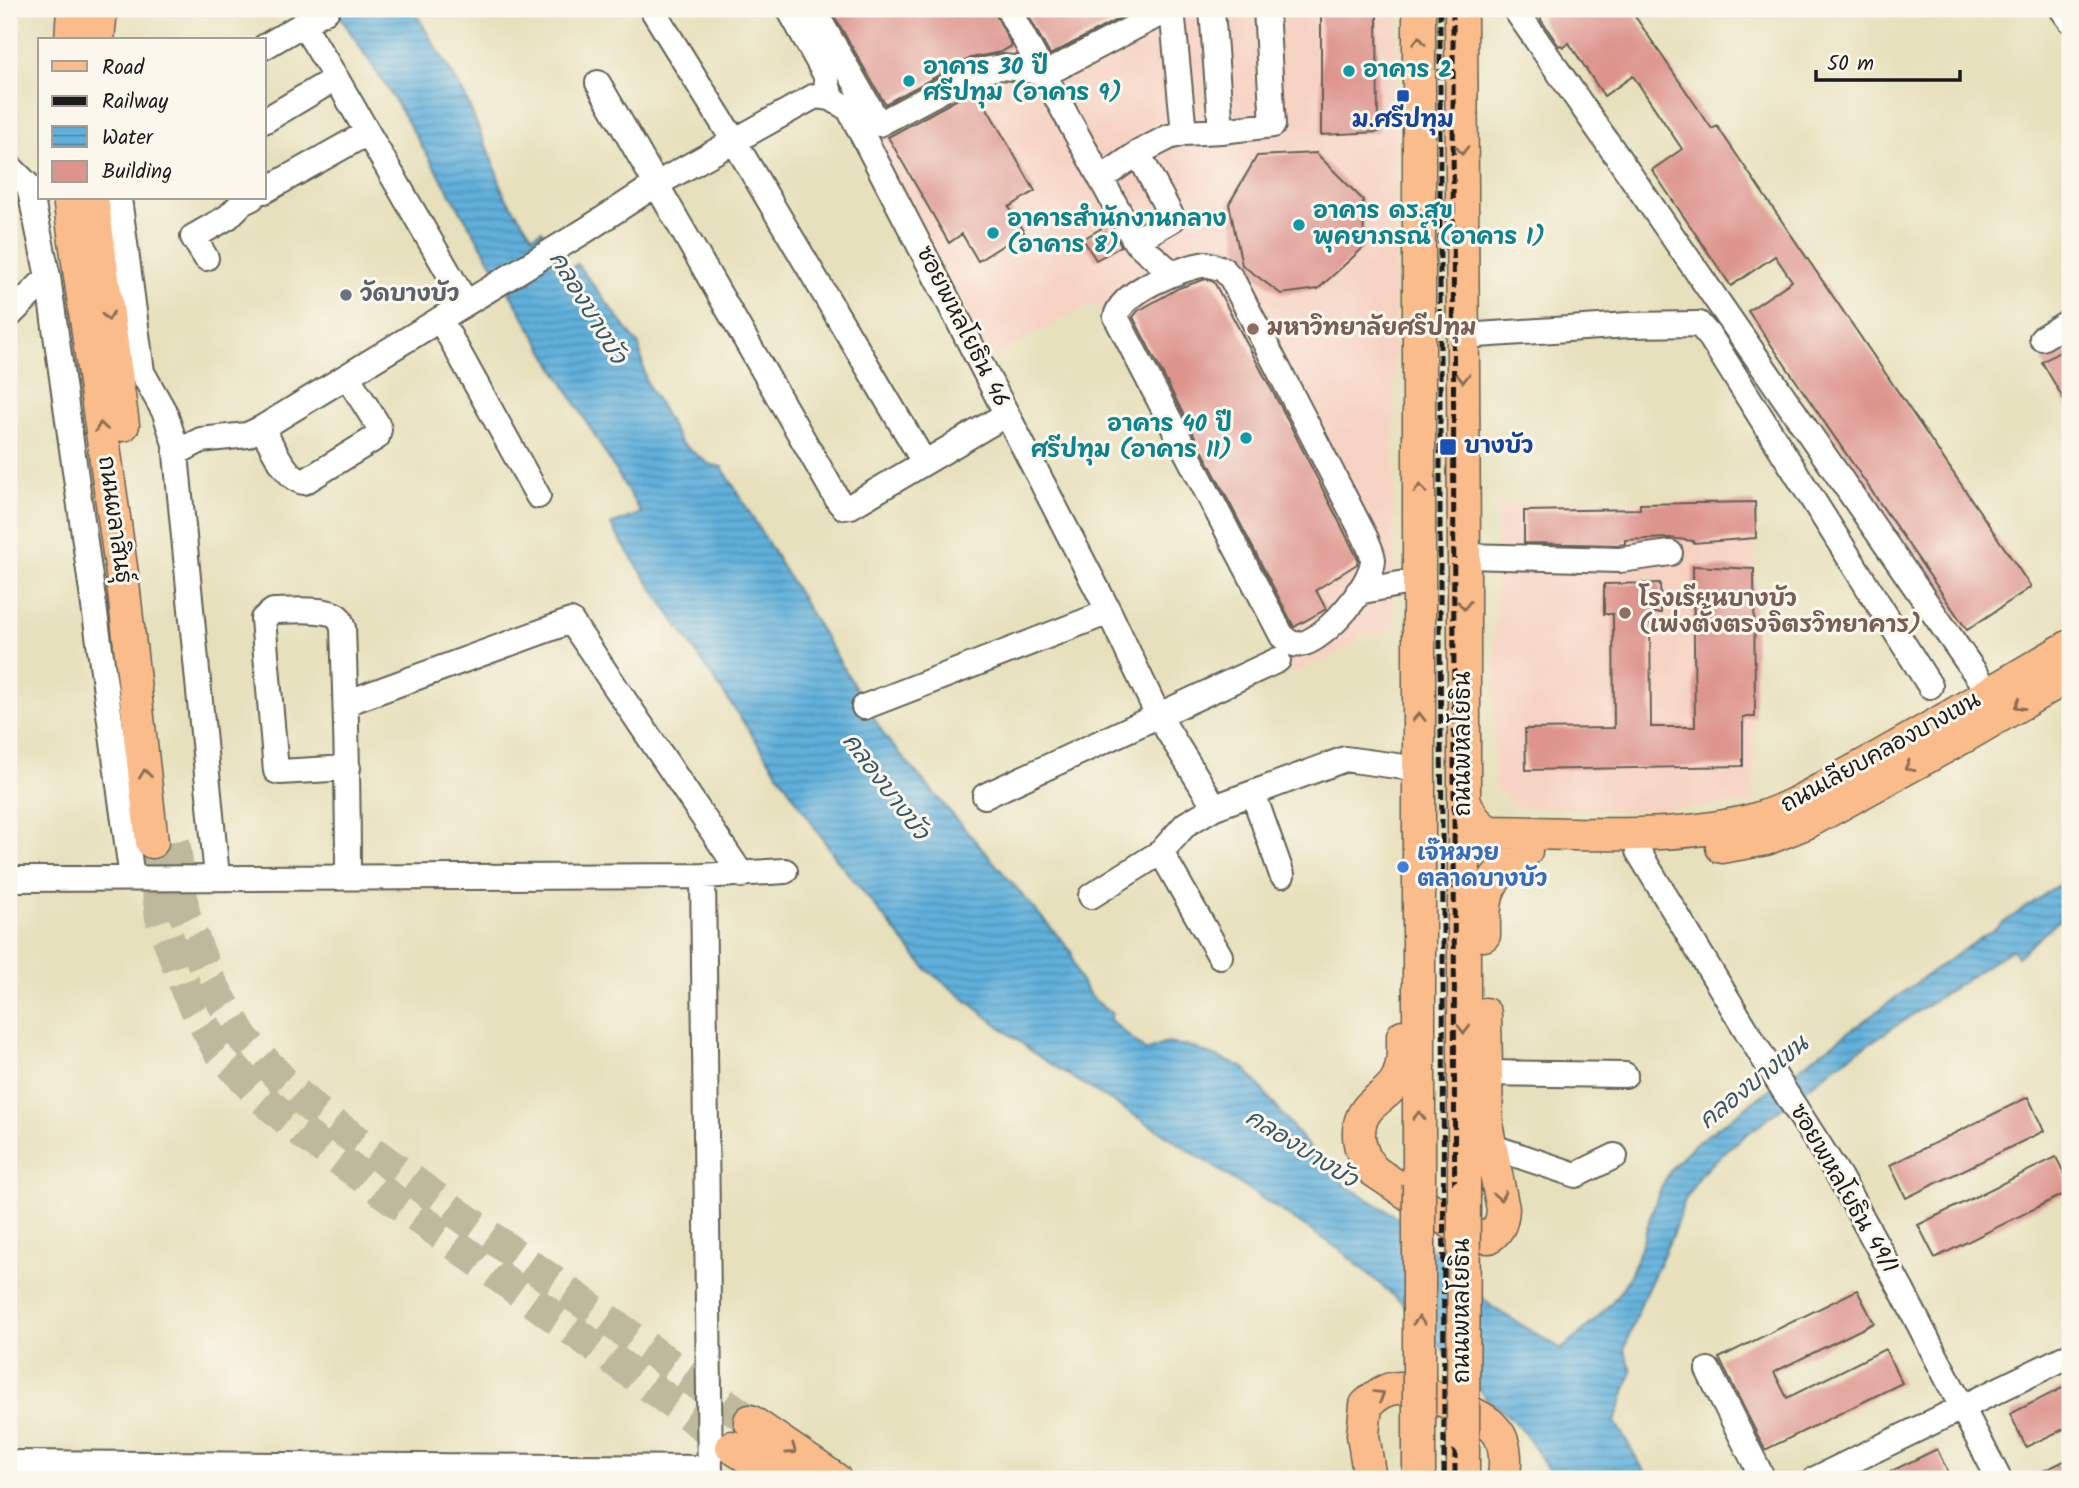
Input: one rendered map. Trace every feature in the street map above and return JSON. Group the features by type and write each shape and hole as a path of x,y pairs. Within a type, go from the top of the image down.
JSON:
{"main road":[{"path":"71,38 74,9"},
{"path":"98,38 101,9"},
{"name":"ถนนพหลโยธิน","path":"1419,9 1419,1479"},
{"name":"ถนนพหลโยธิน","path":"1461,9 1465,875 1463,1479"},
{"name":"ถนนผลาสินธุ์","path":"69,200 163,841 141,567 92,200"},
{"name":"ถนนเลียบคลองบางเขน","path":"1670,840 1703,829 1751,821 1794,804 2070,646"},
{"name":"ถนนเลียบคลองบางเขน","path":"1638,842 1670,840 1718,847 1766,839 1808,822 2070,675"},
{"path":"1464,799 1473,819 1480,827 1490,832 1638,842"},
{"path":"1419,802 1404,832 1402,850 1401,1070 1390,1090 1363,1116 1360,1150 1374,1171 1471,1236 1479,1238 1489,1237 1497,1231 1502,1222 1503,1209 1487,1129 1483,908 1486,893 1495,878 1526,852"},
{"path":"1465,875 1470,865 1491,852 1526,852 1638,842"},
{"path":"1370,1479 1363,1434 1366,1405 1389,1388 1402,1387 1467,1410 1490,1424 1500,1437 1506,1453 1504,1479"},
{"path":"750,1421 835,1479"},
{"path":"717,1465 781,1479"}],"street":[{"path":"652,9 734,141 924,462"},
{"path":"176,453 201,440 247,435 262,428 655,185 815,96 831,97 825,74 789,9"},
{"path":"813,9 879,124 978,71 1002,67 1045,74 1170,9 1184,133"},
{"path":"1009,9 1135,241 1172,273"},
{"path":"1212,9 1222,131"},
{"path":"1102,178 1164,139 1184,133 1273,125 1266,9"},
{"path":"1515,9 1989,693"},
{"path":"2062,9 2070,20"},
{"path":"266,46 327,10"},
{"path":"303,24 367,133 473,299"},
{"path":"266,120 336,78"},
{"path":"598,83 844,507 851,506 1007,414"},
{"name":"ซอยพหลโยธิน 46","path":"831,97 849,108 1109,612 1158,715 1215,807"},
{"path":"266,190 367,133"},
{"path":"1135,241 1172,221 1173,217 1138,153"},
{"path":"9,166 29,186 48,277 132,878"},
{"path":"119,200 142,372 165,413 175,443 217,877"},
{"path":"206,258 193,237 228,217 239,202"},
{"path":"1207,264 1223,269 1232,279 1366,539 1373,559 1358,592 1336,623 1300,645 1289,643 1282,636 1118,322 1116,313 1121,306 1131,297 1172,273 1207,264"},
{"path":"9,316 48,277"},
{"path":"440,319 538,496"},
{"path":"2042,338 2070,321"},
{"path":"1462,336 1629,325 1699,324 1711,338 1930,687"},
{"path":"262,428 289,474 299,482 367,444 377,437 379,429 347,376"},
{"path":"1464,556 1620,560 1670,553"},
{"path":"1358,592 1420,580"},
{"path":"348,768 276,771 263,620 268,613 325,611 334,613 343,628 348,768 348,876"},
{"path":"864,708 1109,612"},
{"path":"346,703 571,621 743,875"},
{"path":"985,796 1278,660"},
{"path":"1091,896 1161,852 1186,824 1215,807 1345,759 1419,769"},
{"path":"1254,793 1282,875"},
{"name":"ซอยพหลโยธิน 49/1","path":"1638,842 1762,1056 1852,1199 1999,1479"},
{"path":"1161,852 1220,956"},
{"path":"9,879 703,876 785,871"},
{"path":"9,1463 717,1465 703,876"},
{"path":"1486,1073 1625,1075"},
{"path":"1490,1146 1576,1175 1615,1156"},
{"path":"1815,1479 2070,1355"},
{"path":"1708,1370 1763,1479"}],"shaded area":[{"name":"มหาวิทยาลัยศรีปทุม","path":"805,9 1397,9 1393,634 1357,634 1356,643 1293,674 1097,302 991,357"},
{"name":"โรงเรียนบางบัว (เพ่งตั้งตรงจิตรวิทยาคาร)","path":"1755,502 1754,803 1637,811 1519,808 1494,786 1498,504"}],"water":[{"name":"คลองบางบัว","path":"335,9 413,9 463,92 504,195 533,236 542,230 562,275 577,264 639,345 646,381 680,442 709,464 722,467 886,738 1071,951 1084,987 1112,1013 1110,1020 1146,1051 1166,1043 1189,1046 1245,1068 1310,1149 1344,1184 1400,1219 1492,1307 1562,1349 1605,1310 1620,1292 1633,1268 1654,1205 1667,1176 1695,1144 1924,977 2070,877 2070,911 2017,957 2012,949 1844,1060 1729,1148 1700,1175 1685,1200 1624,1350 1632,1371 1615,1422 1649,1479 1553,1479 1534,1446 1511,1418 1490,1402 1401,1302 1340,1250 1163,1133 1039,1057 926,969 837,860 611,525 641,513 389,91"}],"building":[{"name":"อาคาร 30 ปี ศรีปทุม (อาคาร 9)","path":"830,9 993,9 1012,46 1001,52 971,58 885,104"},
{"path":"1025,9 1137,9 1050,55"},
{"name":"อาคาร 2","path":"1321,9 1377,9 1378,132 1321,135"},
{"path":"1541,9 1630,9 1712,129 1717,126 2031,587 1967,630 1748,311 1792,281 1775,256 1731,286 1652,170 1682,149 1633,76 1604,96 1569,43 1563,47 1559,46 1541,20"},
{"path":"976,89 1035,191 1009,207 1024,232 978,261 962,234 949,243 888,137"},
{"name":"อาคาร ดร.สุข พุคยาภรณ์ (อาคาร 1)","path":"1316,153 1363,200 1364,247 1318,289 1281,294 1242,265 1229,204 1257,156"},
{"path":"1109,224 1121,246 1096,260 1083,239"},
{"name":"อาคาร 40 ปี ศรีปทุม (อาคาร 11)","path":"1206,279 1214,282 1358,559 1357,564 1316,590 1326,609 1294,627 1133,317 1138,311 1179,288"},
{"path":"2070,346 2070,410 2042,362"},
{"path":"1755,502 1756,538 1693,543 1669,538 1625,540 1625,544 1619,545 1524,543 1524,511 1640,509 1640,504"},
{"path":"1693,566 1754,569 1755,717 1743,717 1743,766 1526,770 1525,729 1614,728 1613,614 1604,614 1604,584 1660,583 1661,613 1650,613 1651,727 1695,727"},
{"path":"2028,1097 2044,1131 1906,1198 1890,1165"},
{"path":"2056,1157 2070,1185 2070,1191 1935,1258 1918,1225"},
{"path":"1857,1290 1874,1323 1774,1372 1787,1398 1885,1349 1902,1383 1765,1450 1719,1358"},
{"path":"2070,1384 2070,1426 2026,1447 2010,1414"},
{"path":"1937,1449 1951,1479 1875,1479"},
{"path":"2070,1458 2070,1479 2027,1479"}],"tunnel":[{"path":"174,841 184,913 209,979 243,1038 282,1080 312,1108 750,1421"},
{"path":"152,842 161,918 187,992 218,1050 261,1097 301,1132 731,1446"}],"railway":[{"path":"1440,9 1444,1479"},
{"path":"1453,9 1455,1479"}],"place":[{"name":"อาคาร 2","path":"1349,71"},
{"name":"อาคาร 30 ปี ศรีปทุม (อาคาร 9)","path":"909,81"},
{"name":"ม.ศรีปทุม","path":"1403,96"},
{"name":"อาคาร ดร.สุข พุคยาภรณ์ (อาคาร 1)","path":"1299,225"},
{"name":"อาคารสำนักงานกลาง (อาคาร 8)","path":"993,233"},
{"name":"วัดบางบัว","path":"346,295"},
{"name":"มหาวิทยาลัยศรีปทุม","path":"1253,329"},
{"name":"อาคาร 40 ปี ศรีปทุม (อาคาร 11)","path":"1246,438"},
{"name":"บางบัว","path":"1448,447"},
{"name":"โรงเรียนบางบัว (เพ่งตั้งตรงจิตรวิทยาคาร)","path":"1625,613"},
{"name":"เจ๊หมวย ตลาดบางบัว","path":"1403,867"}],"water label":[{"name":"คลองบางเขน","path":"1754,1083"}]}
